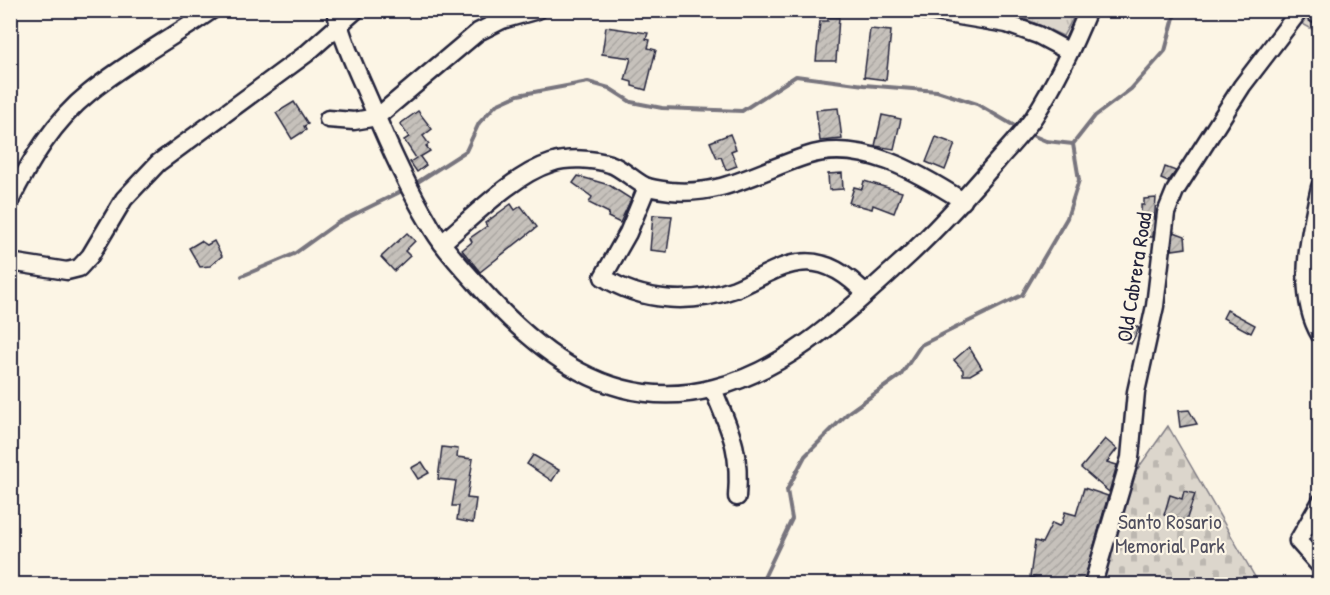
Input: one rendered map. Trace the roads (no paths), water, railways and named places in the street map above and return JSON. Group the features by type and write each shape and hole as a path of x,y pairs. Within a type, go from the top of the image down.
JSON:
{"street":[{"path":"10,201 28,164 43,143 88,93 212,10"},
{"path":"10,262 67,271 79,268 90,256 123,199 158,163 306,54 337,18 356,10"},
{"path":"328,119 354,121 376,117 406,95 450,54 478,32 502,20 538,10"},
{"path":"923,10 1007,24 1038,34 1068,51"},
{"path":"337,18 376,117 428,223 442,243 502,312 538,346 580,374 628,391 673,394 713,389 762,371 806,346 938,229 1032,120 1053,85 1088,10"},
{"name":"Old Cabrera Road","path":"1093,585 1130,458 1136,392 1155,306 1166,213 1176,191 1224,114 1300,10"},
{"path":"1311,10 1320,17"},
{"path":"442,243 529,172 553,162 580,159 612,164 646,187 696,192 734,185 809,154 847,151 884,159 934,182 963,201"},
{"path":"646,187 628,233 603,277 624,290 649,298 690,298 733,290 799,262 828,266 850,277 866,294"},
{"path":"1320,187 1309,307 1320,335"},
{"path":"713,389 737,449 737,497"},
{"path":"1320,503 1298,541 1320,566"}],"waterway":[{"path":"761,584 792,519 787,490 805,456 849,412 901,375 921,345 1022,295 1067,218 1079,180 1073,144 1095,116 1131,89 1165,51 1176,10"},
{"path":"413,185 466,151 479,123 496,105 518,95 588,82 609,88 631,102 662,108 742,111 796,76 937,91 977,104 1018,128"},
{"path":"1027,133 1046,141 1073,144"},
{"path":"242,276 294,254 337,223 406,189"}],"park label":[{"name":"Santo Rosario Memorial Park","path":"1170,533"}]}
